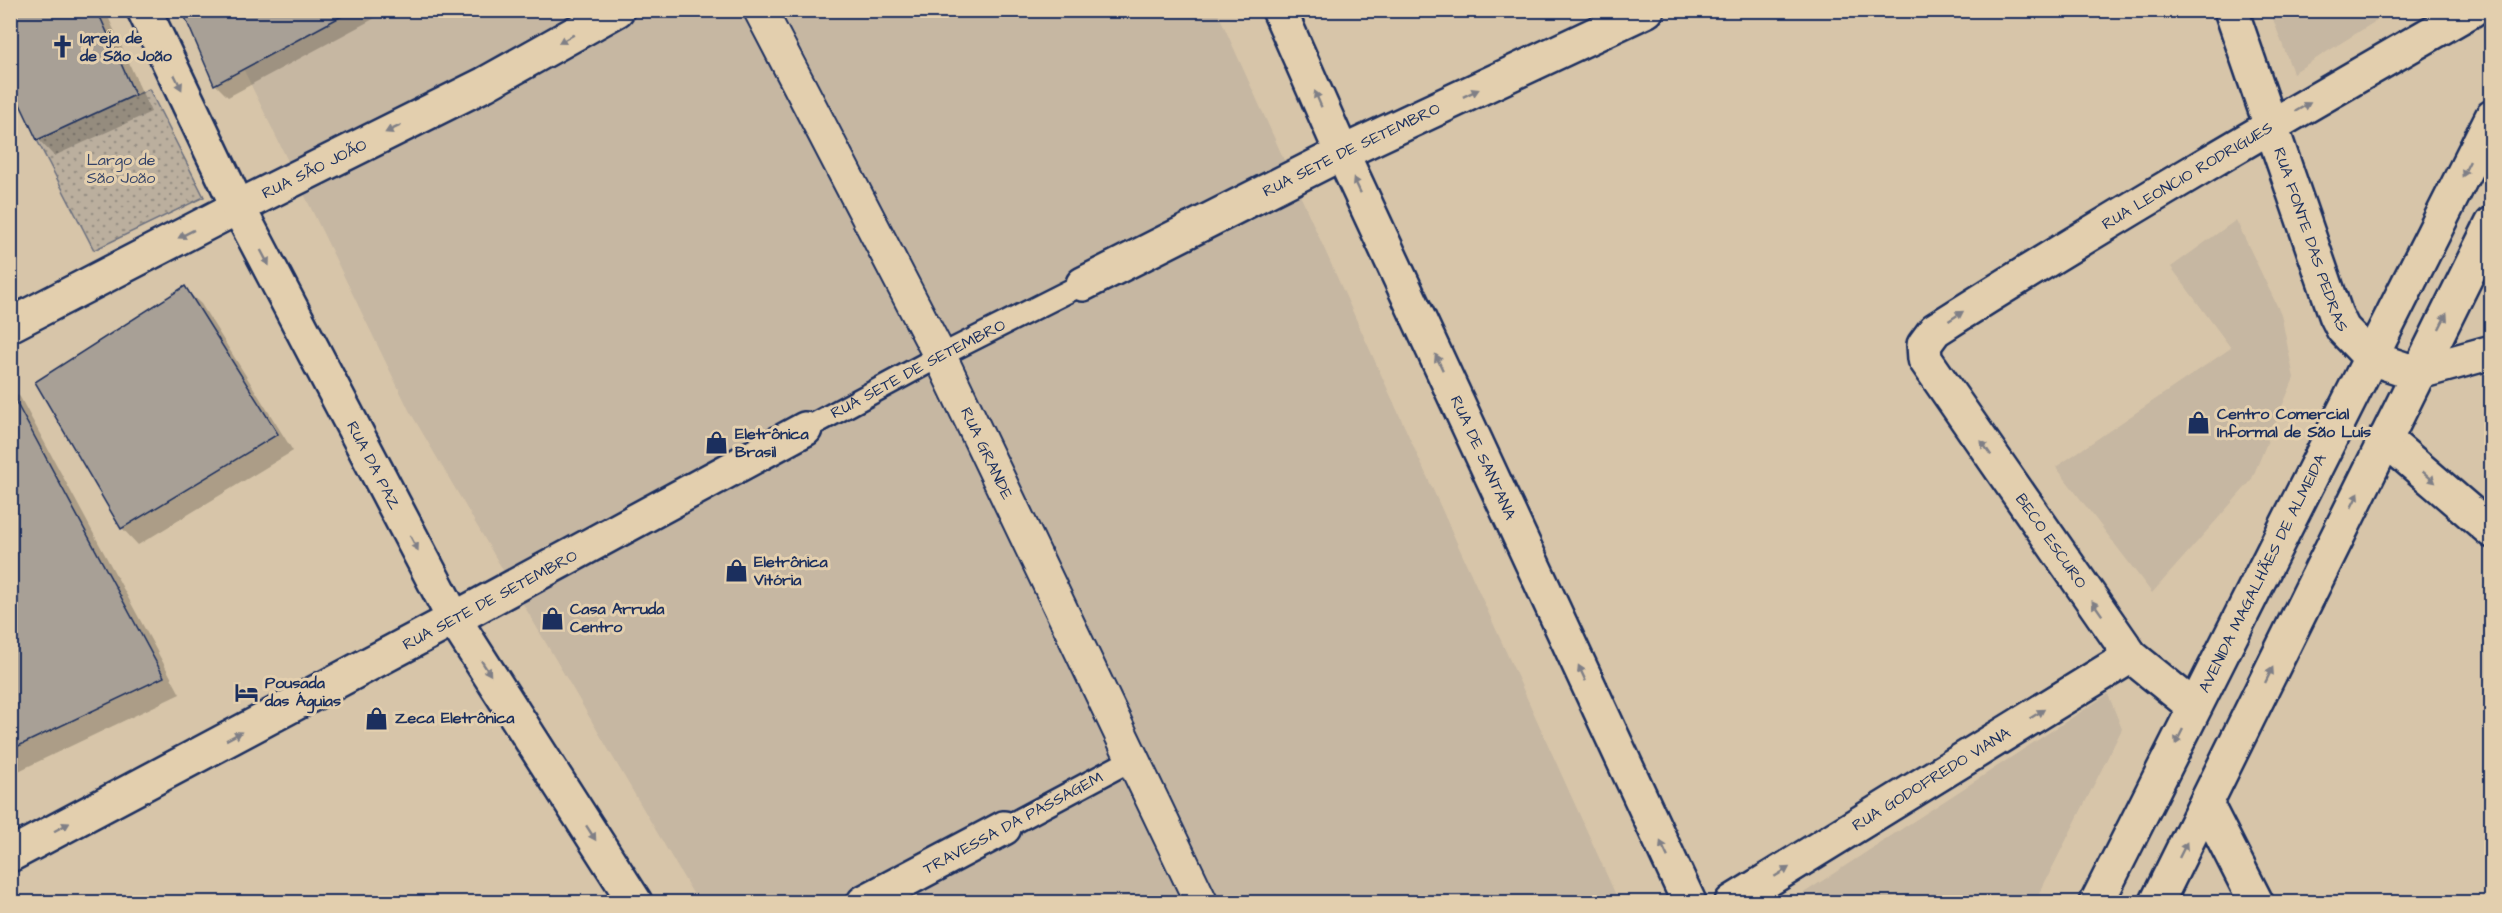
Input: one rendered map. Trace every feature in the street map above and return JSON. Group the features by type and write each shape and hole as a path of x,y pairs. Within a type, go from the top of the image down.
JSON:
{"street":[{"name":"RUA DA PAZ","path":"144,10 238,207 454,619 635,903"},
{"name":"RUA SÃO JOÃO","path":"10,325 238,207 485,84 617,10"},
{"name":"RUA GRANDE","path":"760,10 940,356 1201,903"},
{"name":"RUA DE SANTANA","path":"1279,10 1342,153 1689,903"},
{"name":"RUA SETE DE SETEMBRO","path":"1083,284 1342,153 1647,10"},
{"name":"RUA FONTE DAS PEDRAS","path":"2231,10 2336,315 2343,329 2372,358"},
{"name":"RUA LEONCIO RODRIGUES","path":"1924,359 1924,345 1935,330 2058,251 2472,10"},
{"name":"AVENIDA MAGALHÃES DE ALMEIDA","path":"2097,903 2492,117"},
{"path":"2157,903 2416,373 2492,224"},
{"path":"2372,358 2416,373 2492,352"},
{"name":"BECO ESCURO","path":"1924,359 2131,656 2194,707"},
{"name":"RUA SETE DE SETEMBRO","path":"10,855 805,429"},
{"path":"2385,439 2492,531"},
{"name":"RUA GODOFREDO VIANA","path":"1732,903 2131,656"},
{"path":"2206,804 2256,903"},
{"name":"TRAVESSA DA PASSAGEM","path":"864,903 1004,828"}],"lane":[{"name":"RUA SETE DE SETEMBRO","path":"805,429 940,356 1083,284"},
{"name":"TRAVESSA DA PASSAGEM","path":"1004,828 1131,760"}],"shaded area":[{"path":"2270,10 2392,11 2293,73"},
{"path":"215,11 1217,11 1619,902 698,902 409,410"},
{"name":"Centro Comercial Informal de São Luís","path":"2236,220 2281,314 2294,378 2251,481 2152,593 2056,467 2231,348 2171,267"},
{"path":"2108,694 2122,729 2035,902 1790,902"}],"green space":[{"name":"Largo de São João","path":"149,89 204,197 94,250 37,140"}],"building":[{"name":"Igreja de de São João","path":"10,10 97,10 135,95 37,140 10,83"},
{"path":"182,10 353,10 214,85"},
{"path":"185,286 278,434 121,529 35,382"},
{"path":"10,391 164,677 10,750"}],"place":[{"name":"Igreja de de São João","path":"62,47"},
{"name":"Centro Comercial Informal de São Luís","path":"2199,423"},
{"name":"Eletrônica Brasil","path":"717,443"},
{"name":"Eletrônica Vitória","path":"736,571"},
{"name":"Casa Arruda Centro","path":"552,618"},
{"name":"Pousada das Águias","path":"247,692"},
{"name":"Zeca Eletrônica","path":"377,718"}]}
